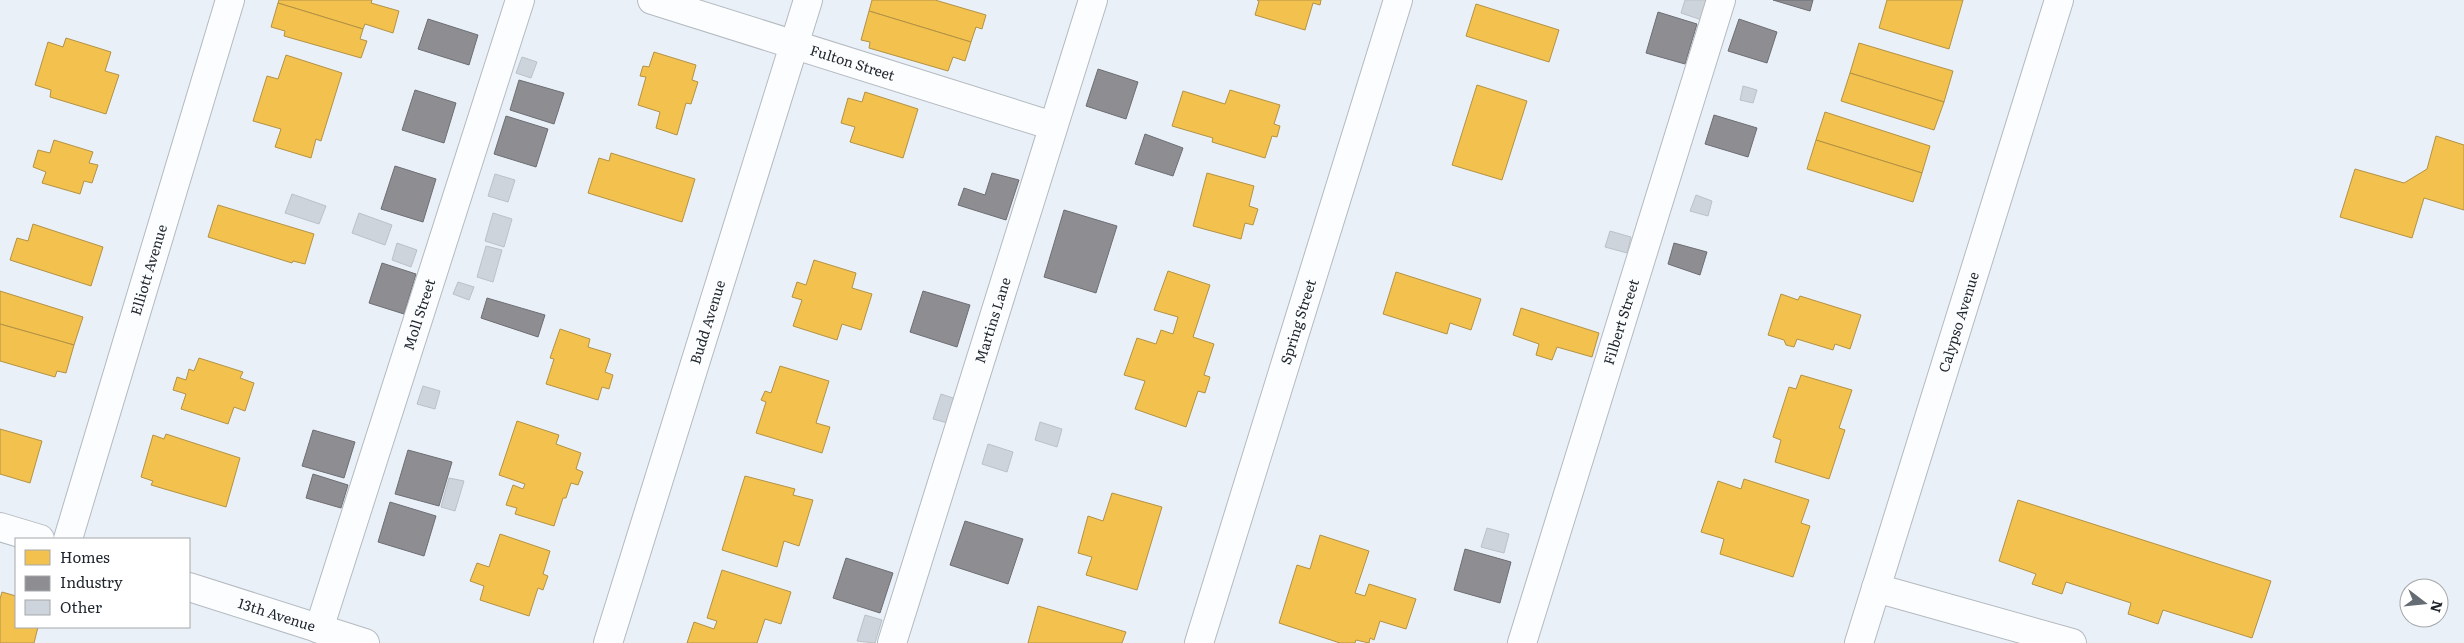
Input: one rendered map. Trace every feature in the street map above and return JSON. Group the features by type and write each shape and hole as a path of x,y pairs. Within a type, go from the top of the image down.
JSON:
{"street":[{"name":"Elliott Avenue","path":"68,538 230,0"},
{"name":"Moll Street","path":"320,629 520,0"},
{"name":"Fulton Street","path":"652,0 1053,126"},
{"name":"Budd Avenue","path":"608,643 808,0"},
{"name":"Martins Lane","path":"892,643 1093,0"},
{"name":"Spring Street","path":"1199,643 1398,0"},
{"name":"Filbert Street","path":"1522,643 1721,0"},
{"name":"Calypso Avenue","path":"1859,643 2060,0"},
{"path":"0,527 37,538"},
{"name":"13th Avenue","path":"190,587 365,643"},
{"path":"1876,588 2072,643"}],"building: Homes":[{"path":"279,0 372,0 371,3 399,11 393,33 365,24 363,29 278,3"},
{"path":"872,0 935,0 986,15 982,29 976,27 971,42 869,11"},
{"path":"1257,0 1321,0 1320,5 1313,3 1305,30 1255,15 1259,1"},
{"path":"1887,0 1963,0 1949,49 1879,28"},
{"path":"278,3 363,29 360,39 367,41 361,58 284,36 285,31 271,27"},
{"path":"1476,4 1559,30 1549,62 1466,36"},
{"path":"869,11 971,42 965,61 953,57 948,71 869,48 870,42 861,40"},
{"path":"66,38 111,52 105,71 119,75 106,114 50,97 51,90 35,85 48,42 63,47"},
{"path":"1859,43 1953,71 1944,102 1850,73"},
{"path":"654,52 696,65 692,80 698,82 691,104 686,103 677,135 656,128 660,112 638,105 646,77 640,76 643,66 649,67"},
{"path":"286,55 342,73 321,141 316,139 311,158 275,147 281,129 253,121 267,76 278,79"},
{"path":"1850,73 1944,102 1934,130 1841,101"},
{"path":"1477,85 1527,101 1502,180 1452,165"},
{"path":"1230,90 1280,105 1274,124 1280,126 1277,137 1272,136 1265,158 1212,142 1213,138 1172,126 1183,91 1225,104"},
{"path":"865,92 918,109 903,158 850,142 855,127 841,123 848,98 862,102"},
{"path":"1825,112 1930,146 1922,173 1816,140"},
{"path":"2436,136 2464,145 2464,210 2424,198 2412,238 2340,217 2355,169 2404,183 2427,169"},
{"path":"54,140 93,152 89,163 98,165 92,183 84,181 80,194 42,183 46,172 33,167 38,150 50,153"},
{"path":"1816,140 1922,173 1913,202 1807,169"},
{"path":"611,153 695,179 682,222 588,193 599,158 609,161"},
{"path":"1207,173 1254,186 1249,206 1258,209 1253,225 1245,223 1241,239 1193,226"},
{"path":"218,205 314,234 305,264 293,261 292,263 208,237"},
{"path":"33,224 103,247 91,286 10,260 17,238 28,241"},
{"path":"814,260 856,273 852,288 872,294 861,330 842,324 837,340 793,326 802,300 792,297 797,282 806,285"},
{"path":"1168,271 1210,285 1193,337 1214,344 1204,375 1210,377 1205,393 1198,391 1186,427 1135,409 1145,381 1124,375 1137,338 1156,344 1161,330 1173,334 1178,317 1154,310"},
{"path":"1396,272 1481,299 1471,330 1450,323 1447,334 1383,314"},
{"path":"0,291 83,317 74,345 0,324"},
{"path":"1781,294 1798,300 1800,296 1861,315 1850,349 1835,344 1833,350 1797,339 1794,347 1786,345 1784,340 1768,335"},
{"path":"1521,308 1599,333 1592,357 1557,347 1552,360 1536,355 1539,344 1513,335"},
{"path":"0,324 74,345 66,373 57,371 55,377 0,361"},
{"path":"560,329 590,339 588,347 611,354 605,372 613,375 609,389 602,387 598,400 546,384 554,359 550,358"},
{"path":"199,358 243,372 240,378 254,383 245,411 234,407 228,424 181,409 186,394 173,390 177,377 186,380 189,369 194,371"},
{"path":"780,366 829,381 816,423 830,427 822,453 756,433 766,402 761,400 765,391 771,393"},
{"path":"1801,375 1852,390 1839,428 1845,430 1829,479 1775,462 1781,440 1773,437 1789,387 1796,389"},
{"path":"517,421 559,435 556,444 581,453 576,469 583,472 578,485 571,483 566,498 563,498 554,526 515,514 517,508 506,505 513,485 523,489 525,484 499,475"},
{"path":"0,429 42,441 30,483 0,474"},
{"path":"166,434 240,458 226,507 151,485 153,481 141,477 153,435 164,439"},
{"path":"745,476 795,489 793,495 813,500 799,546 784,541 777,567 722,550"},
{"path":"1744,479 1809,500 1801,523 1810,526 1793,577 1720,554 1724,539 1701,532 1718,481 1741,489"},
{"path":"1112,493 1162,507 1137,590 1086,575 1092,557 1078,553 1088,516 1103,521"},
{"path":"2018,500 2271,581 2252,638 2163,610 2158,624 2128,614 2131,603 2066,582 2062,594 2032,584 2036,574 1999,561"},
{"path":"500,534 550,551 543,574 548,576 543,590 538,588 529,616 480,600 484,586 470,581 477,563 489,567"},
{"path":"1320,535 1369,551 1355,593 1365,596 1369,584 1416,599 1406,629 1380,621 1374,640 1370,638 1369,643 1356,640 1355,643 1340,643 1279,623 1297,565 1310,569"},
{"path":"722,570 791,592 781,624 765,619 757,643 687,643 694,622 714,629 717,621 707,618"},
{"path":"2,592 15,596 15,628 38,628 34,643 0,643 0,599"},
{"path":"1038,606 1126,632 1122,643 1028,643"}],"building: Industry":[{"path":"1773,0 1813,0 1810,11"},
{"path":"1658,12 1697,24 1685,64 1646,53"},
{"path":"428,19 478,35 469,65 418,49"},
{"path":"1739,19 1777,32 1767,63 1728,51"},
{"path":"1098,69 1138,82 1126,119 1086,106"},
{"path":"519,80 564,93 554,124 510,110"},
{"path":"415,90 456,103 444,143 402,130"},
{"path":"1714,115 1757,128 1748,157 1705,144"},
{"path":"506,116 548,129 536,167 494,154"},
{"path":"1145,134 1183,148 1173,176 1135,164"},
{"path":"395,166 436,179 423,222 381,209"},
{"path":"992,173 1019,180 1006,220 958,205 964,188 985,195"},
{"path":"1064,210 1117,226 1096,293 1044,277"},
{"path":"1674,243 1707,252 1700,275 1668,264"},
{"path":"382,263 416,274 404,314 369,303"},
{"path":"923,291 970,305 957,347 910,332"},
{"path":"487,298 545,315 538,337 481,318"},
{"path":"313,430 355,442 344,478 302,466"},
{"path":"408,450 452,462 439,506 395,494"},
{"path":"313,474 348,485 341,508 306,498"},
{"path":"390,502 436,516 424,556 378,542"},
{"path":"965,521 1023,539 1008,584 950,565"},
{"path":"1465,549 1511,562 1500,603 1454,590"},
{"path":"846,558 893,573 880,613 833,598"}],"building: Other":[{"path":"1685,0 1708,0 1702,20 1681,13"},
{"path":"522,57 537,62 531,78 516,73"},
{"path":"1743,86 1757,90 1753,103 1740,100"},
{"path":"495,174 515,180 508,202 488,196"},
{"path":"292,194 326,206 319,224 285,213"},
{"path":"1696,195 1712,201 1708,216 1690,211"},
{"path":"359,213 392,225 385,245 352,233"},
{"path":"493,213 512,219 504,247 485,241"},
{"path":"1610,231 1631,237 1627,253 1605,247"},
{"path":"397,243 417,250 411,267 392,260"},
{"path":"486,246 502,250 493,282 477,277"},
{"path":"458,282 474,287 469,300 453,294"},
{"path":"423,386 440,391 435,409 417,404"},
{"path":"941,394 959,400 951,424 933,419"},
{"path":"1040,422 1062,429 1057,447 1035,440"},
{"path":"988,444 1013,452 1007,472 982,464"},
{"path":"449,478 464,481 455,511 441,507"},
{"path":"1487,528 1509,534 1504,553 1481,547"},
{"path":"865,615 882,620 875,643 857,641"}]}
